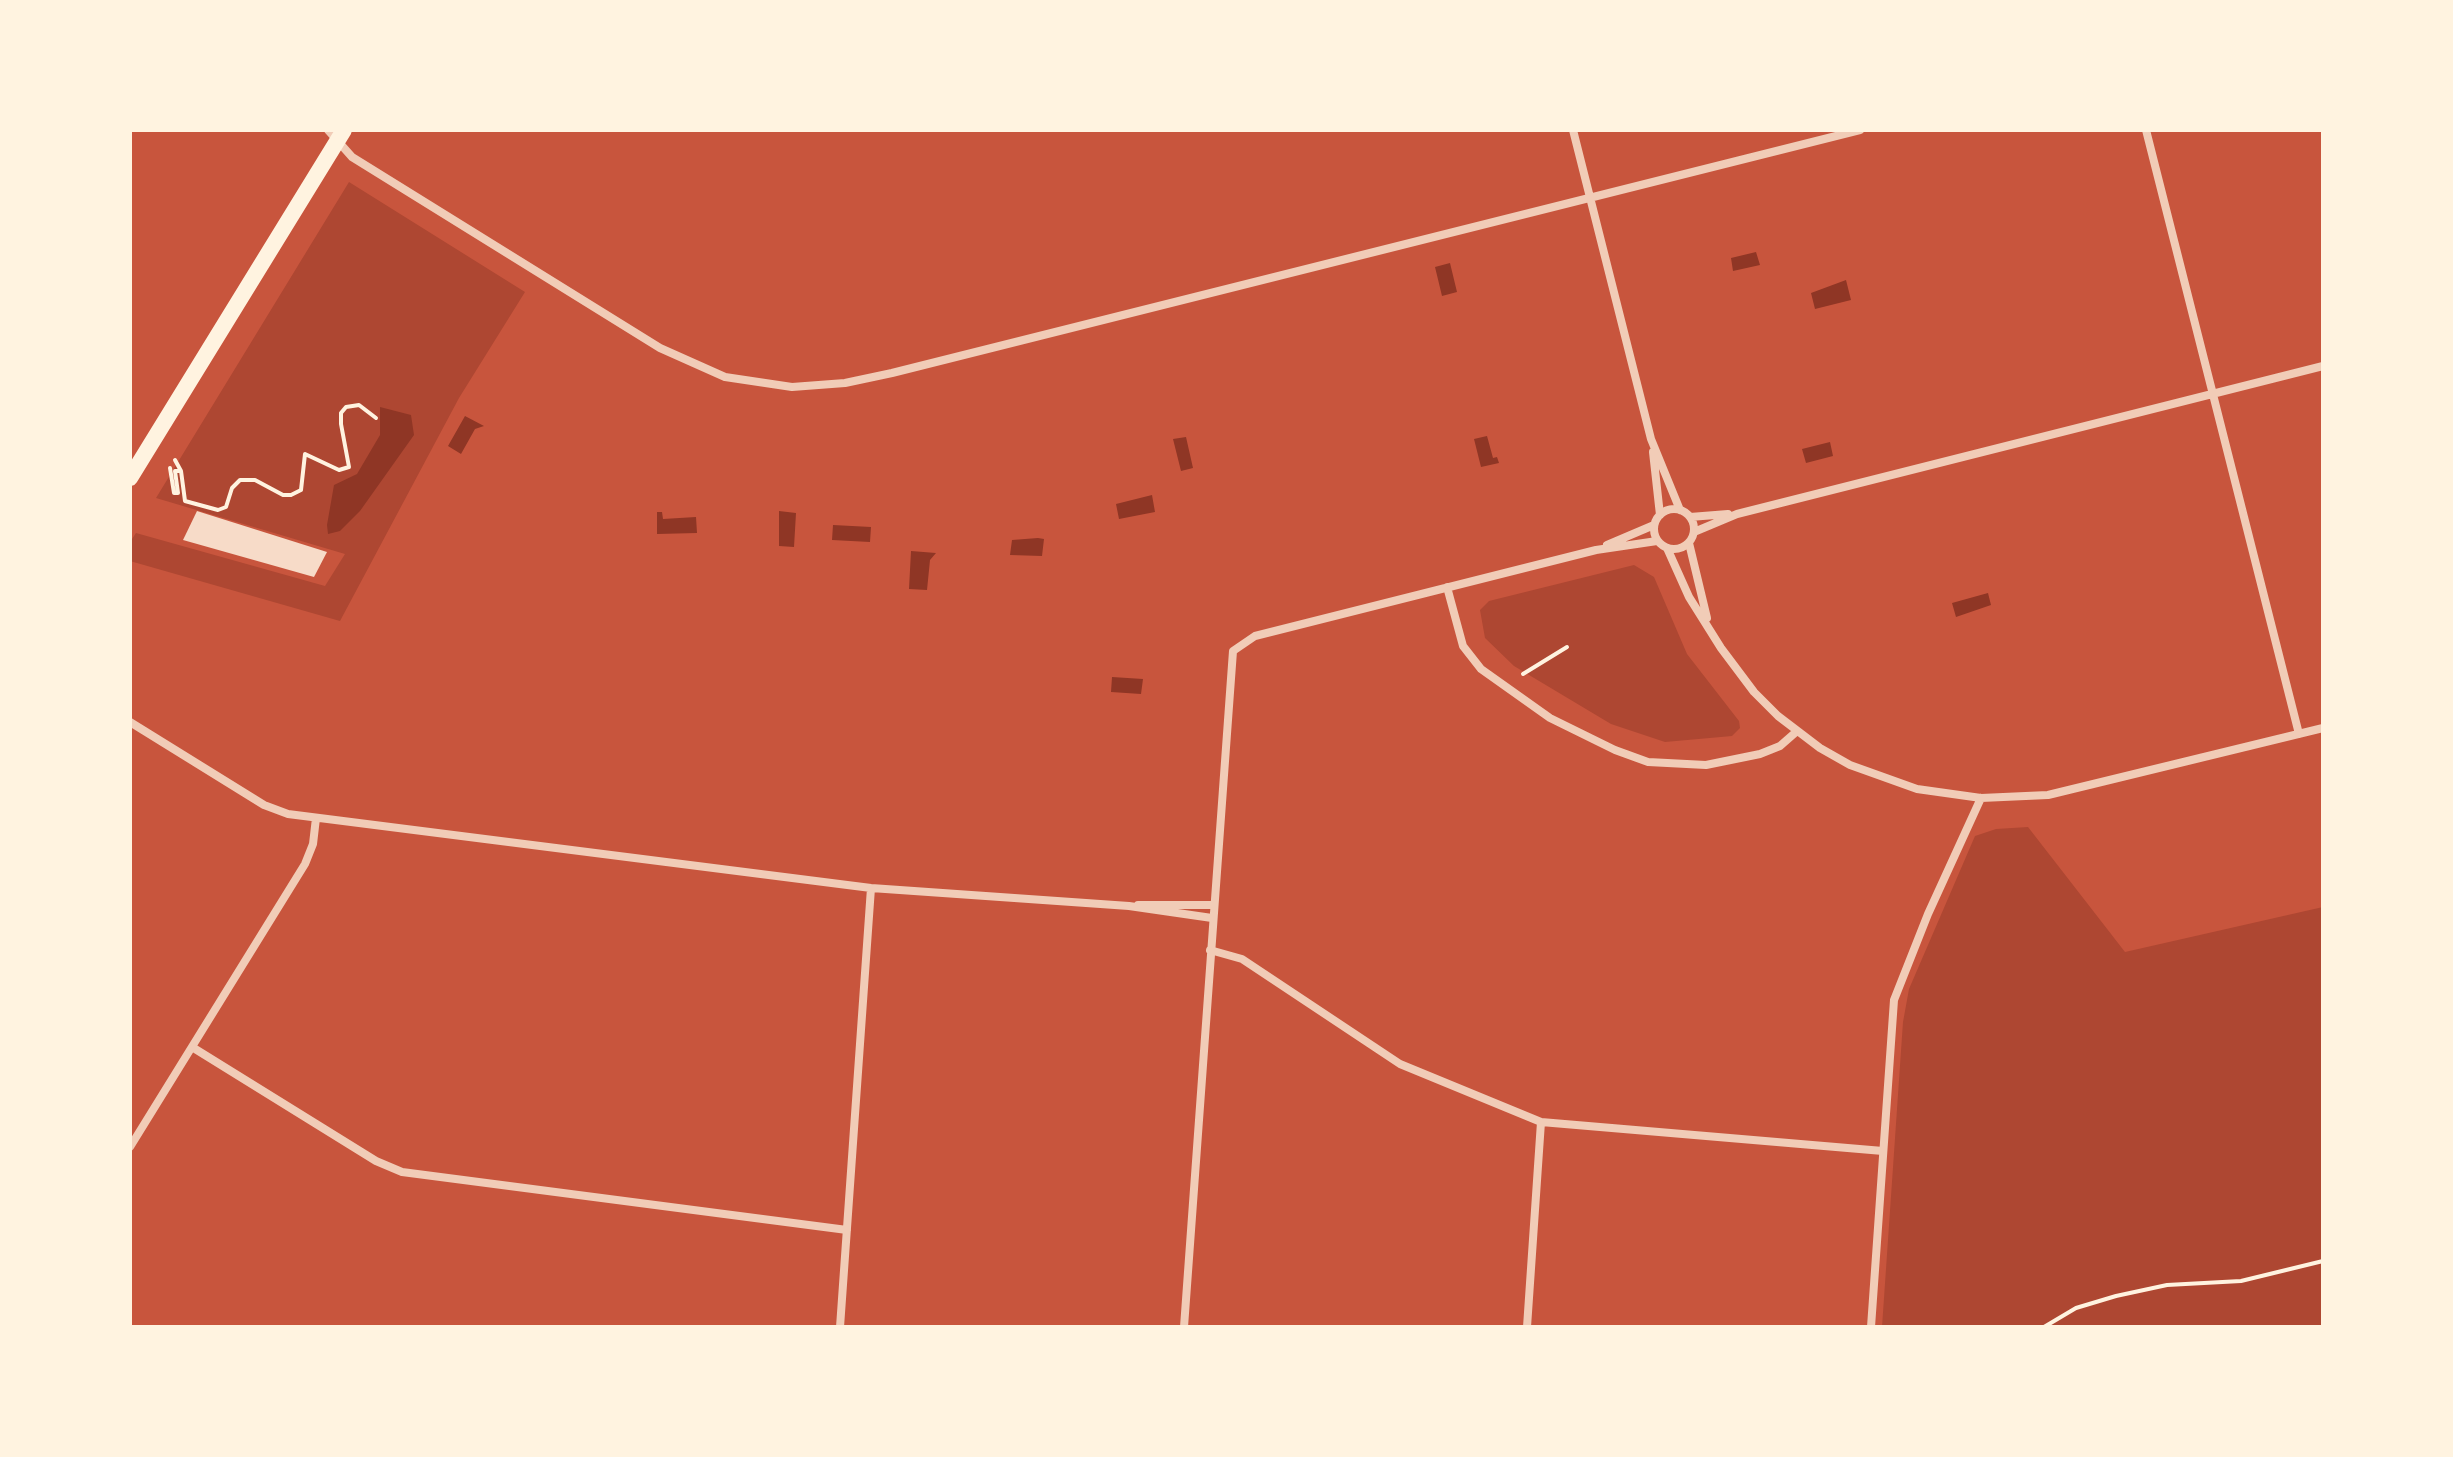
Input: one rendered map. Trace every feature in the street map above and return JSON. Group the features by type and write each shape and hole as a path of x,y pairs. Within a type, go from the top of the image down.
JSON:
{"main road":[{"path":"130,478 337,133"}],"street":[{"path":"1573,130 1651,439 1660,515 1654,525 1596,550"},
{"path":"337,133 360,162 660,348 725,377 792,387 845,383 892,373 1860,130"},
{"path":"2146,130 2299,734"},
{"path":"1694,532 1737,514 2323,366"},
{"path":"1651,439 1680,510 1690,517 1737,514"},
{"path":"1660,515 1680,510"},
{"path":"1184,1327 1229,669 1237,645 1255,636 1596,550 1657,541 1667,548 1679,549 1689,543 1694,532 1690,517"},
{"path":"1654,525 1657,541"},
{"path":"1689,543 1709,626"},
{"path":"1667,548 1689,597 1754,692 1796,732 1850,765 1917,789 1981,798 2048,795 2323,728"},
{"path":"1447,587 1463,646 1481,669 1550,718 1615,750 1648,762 1706,765 1760,754 1780,746 1796,732"},
{"path":"130,722 264,805 288,814 871,888 1129,906 1212,918"},
{"path":"1871,1327 1890,1020 1898,985 1981,798"},
{"path":"130,1147 305,864 313,844 316,818"},
{"path":"840,1327 871,888"},
{"path":"1129,906 1213,905"},
{"path":"1210,950 1242,959 1400,1064 1541,1122 1597,1130 1883,1151"},
{"path":"192,1047 376,1161 402,1172 847,1230"},
{"path":"1527,1327 1541,1122"}],"path":[{"path":"175,460 181,471 185,501 218,510 226,507 232,488 240,480 255,480 283,495 291,495 301,490 305,454 339,470 349,467 341,424 341,413 346,407 359,405 376,418"},
{"path":"170,468 174,493 178,493 175,471 181,471"},
{"path":"1523,674 1567,647"},
{"path":"2044,1327 2076,1308 2116,1296 2167,1285 2241,1281 2323,1261"}],"shaded area":[{"path":"349,182 525,292 459,398 340,621 130,561 130,542 136,533 325,586 345,554 156,498"},
{"path":"1756,252 1760,265 1733,271 1731,258"},
{"path":"1450,263 1457,292 1442,296 1435,267"},
{"path":"1846,280 1851,300 1815,309 1811,293"},
{"path":"380,407 411,415 414,435 360,511 340,531 328,534 334,485 357,474 380,435"},
{"path":"465,416 484,426 475,429 461,454 448,446"},
{"path":"1487,436 1493,458 1497,457 1499,463 1481,467 1474,439"},
{"path":"1186,437 1193,468 1181,471 1173,439"},
{"path":"1830,442 1833,456 1806,463 1802,449"},
{"path":"1152,495 1155,512 1119,519 1116,504"},
{"path":"779,511 796,513 794,547 779,546"},
{"path":"657,512 662,512 663,519 696,517 697,533 657,534"},
{"path":"833,525 871,527 870,542 832,540"},
{"path":"1044,539 1042,556 1010,555 1012,540"},
{"path":"911,551 936,553 930,560 927,590 909,589"},
{"path":"1634,565 1654,577 1687,654 1739,721 1740,728 1732,736 1665,742 1611,724 1514,666 1485,638 1480,610 1489,601"},
{"path":"1988,593 1991,605 1956,617 1952,603"},
{"path":"1112,677 1143,679 1141,694 1111,692"},
{"path":"2028,827 2125,952 2323,907 2323,1327 1882,1327 1903,1022 1909,989 1975,836 1996,829"}],"building":[{"path":"197,511 327,552 314,577 183,540"}]}
